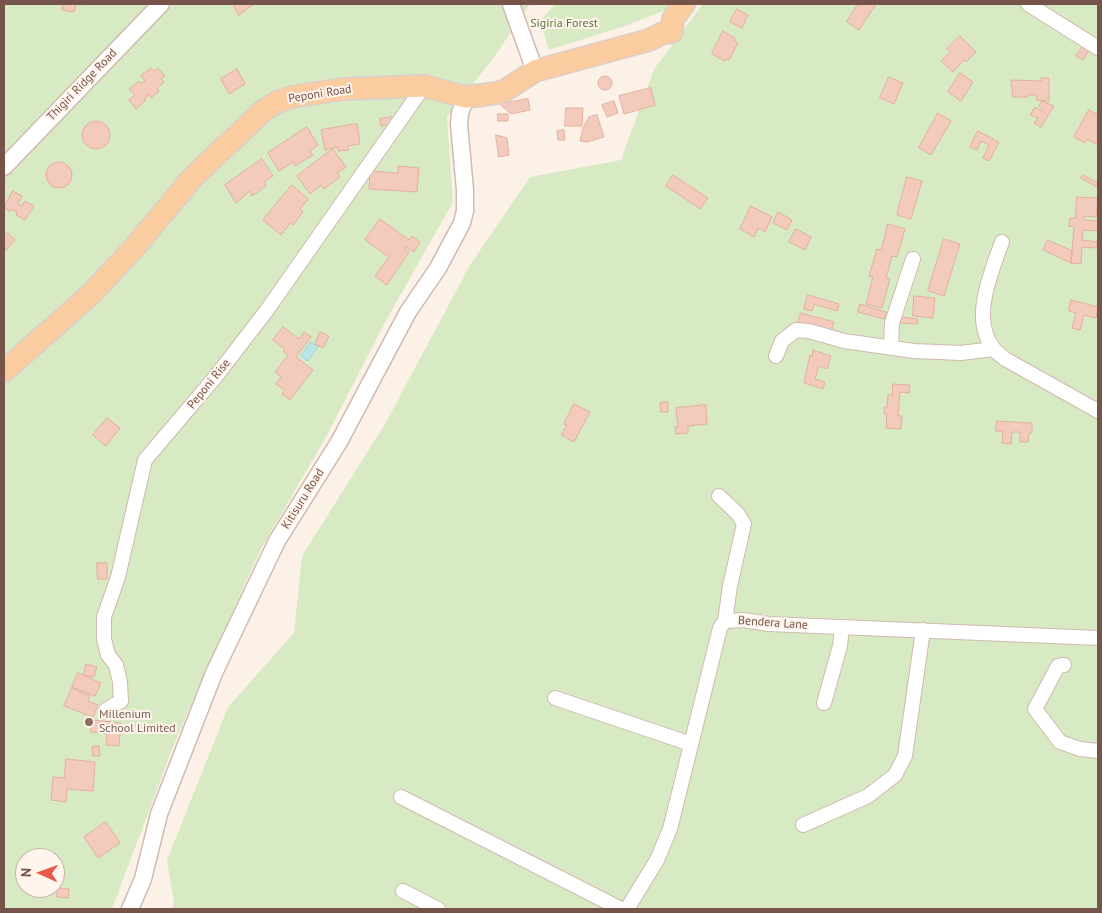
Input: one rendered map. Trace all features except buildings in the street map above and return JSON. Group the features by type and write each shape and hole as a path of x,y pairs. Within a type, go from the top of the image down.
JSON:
{"main road":[{"name":"Peponi Road","path":"4,371 90,296 133,249 193,177 263,111 277,102 291,97 343,89 424,86 466,97 504,91 535,71 649,40 662,33 672,32 673,20 684,4"}],"street":[{"name":"Thigiri Ridge Road","path":"4,167 161,4"},
{"path":"511,4 535,71"},
{"path":"1028,4 1098,48"},
{"name":"Peponi Rise","path":"106,710 121,701 120,682 116,665 108,655 104,639 104,618 118,577 145,460 217,376 267,310 424,86"},
{"name":"Kitisuru Road","path":"130,909 142,879 159,814 214,672 277,541 339,442 408,312 438,268 462,223 465,211 465,190 459,124 460,113 466,97"},
{"path":"1002,242 984,294 984,322 986,334 993,349 1005,359 1098,411"},
{"path":"890,347 892,323 913,259"},
{"path":"776,356 782,341 796,330 809,331 844,341 914,351 961,353 993,349"},
{"path":"719,496 738,514 744,524 730,586 725,621"},
{"name":"Bendera Lane","path":"627,909 658,860 670,830 720,628 725,621 743,620 769,624 1098,638"},
{"path":"824,703 840,646 842,627"},
{"path":"803,825 868,796 896,775 904,756 923,630"},
{"path":"1064,665 1058,666 1035,709 1038,716 1060,742 1080,749 1098,751"},
{"path":"555,698 691,744"},
{"path":"401,797 621,909"},
{"path":"403,891 438,909"}],"green space":[{"path":"4,4 530,4 492,60 447,116 453,202 384,324 326,437 261,549 171,752 112,909 4,909"},
{"name":"Sigiria Forest","path":"555,4 674,4 673,7 625,26 549,50 540,21"},
{"path":"703,4 1098,4 1098,909 172,909 174,903 167,860 228,707 294,633 302,556 385,424 470,265 530,177 621,160 654,69"}],"water":[{"path":"311,342 318,347 308,361 301,356"}],"place":[{"name":"Millenium School Limited","path":"89,722"}]}
